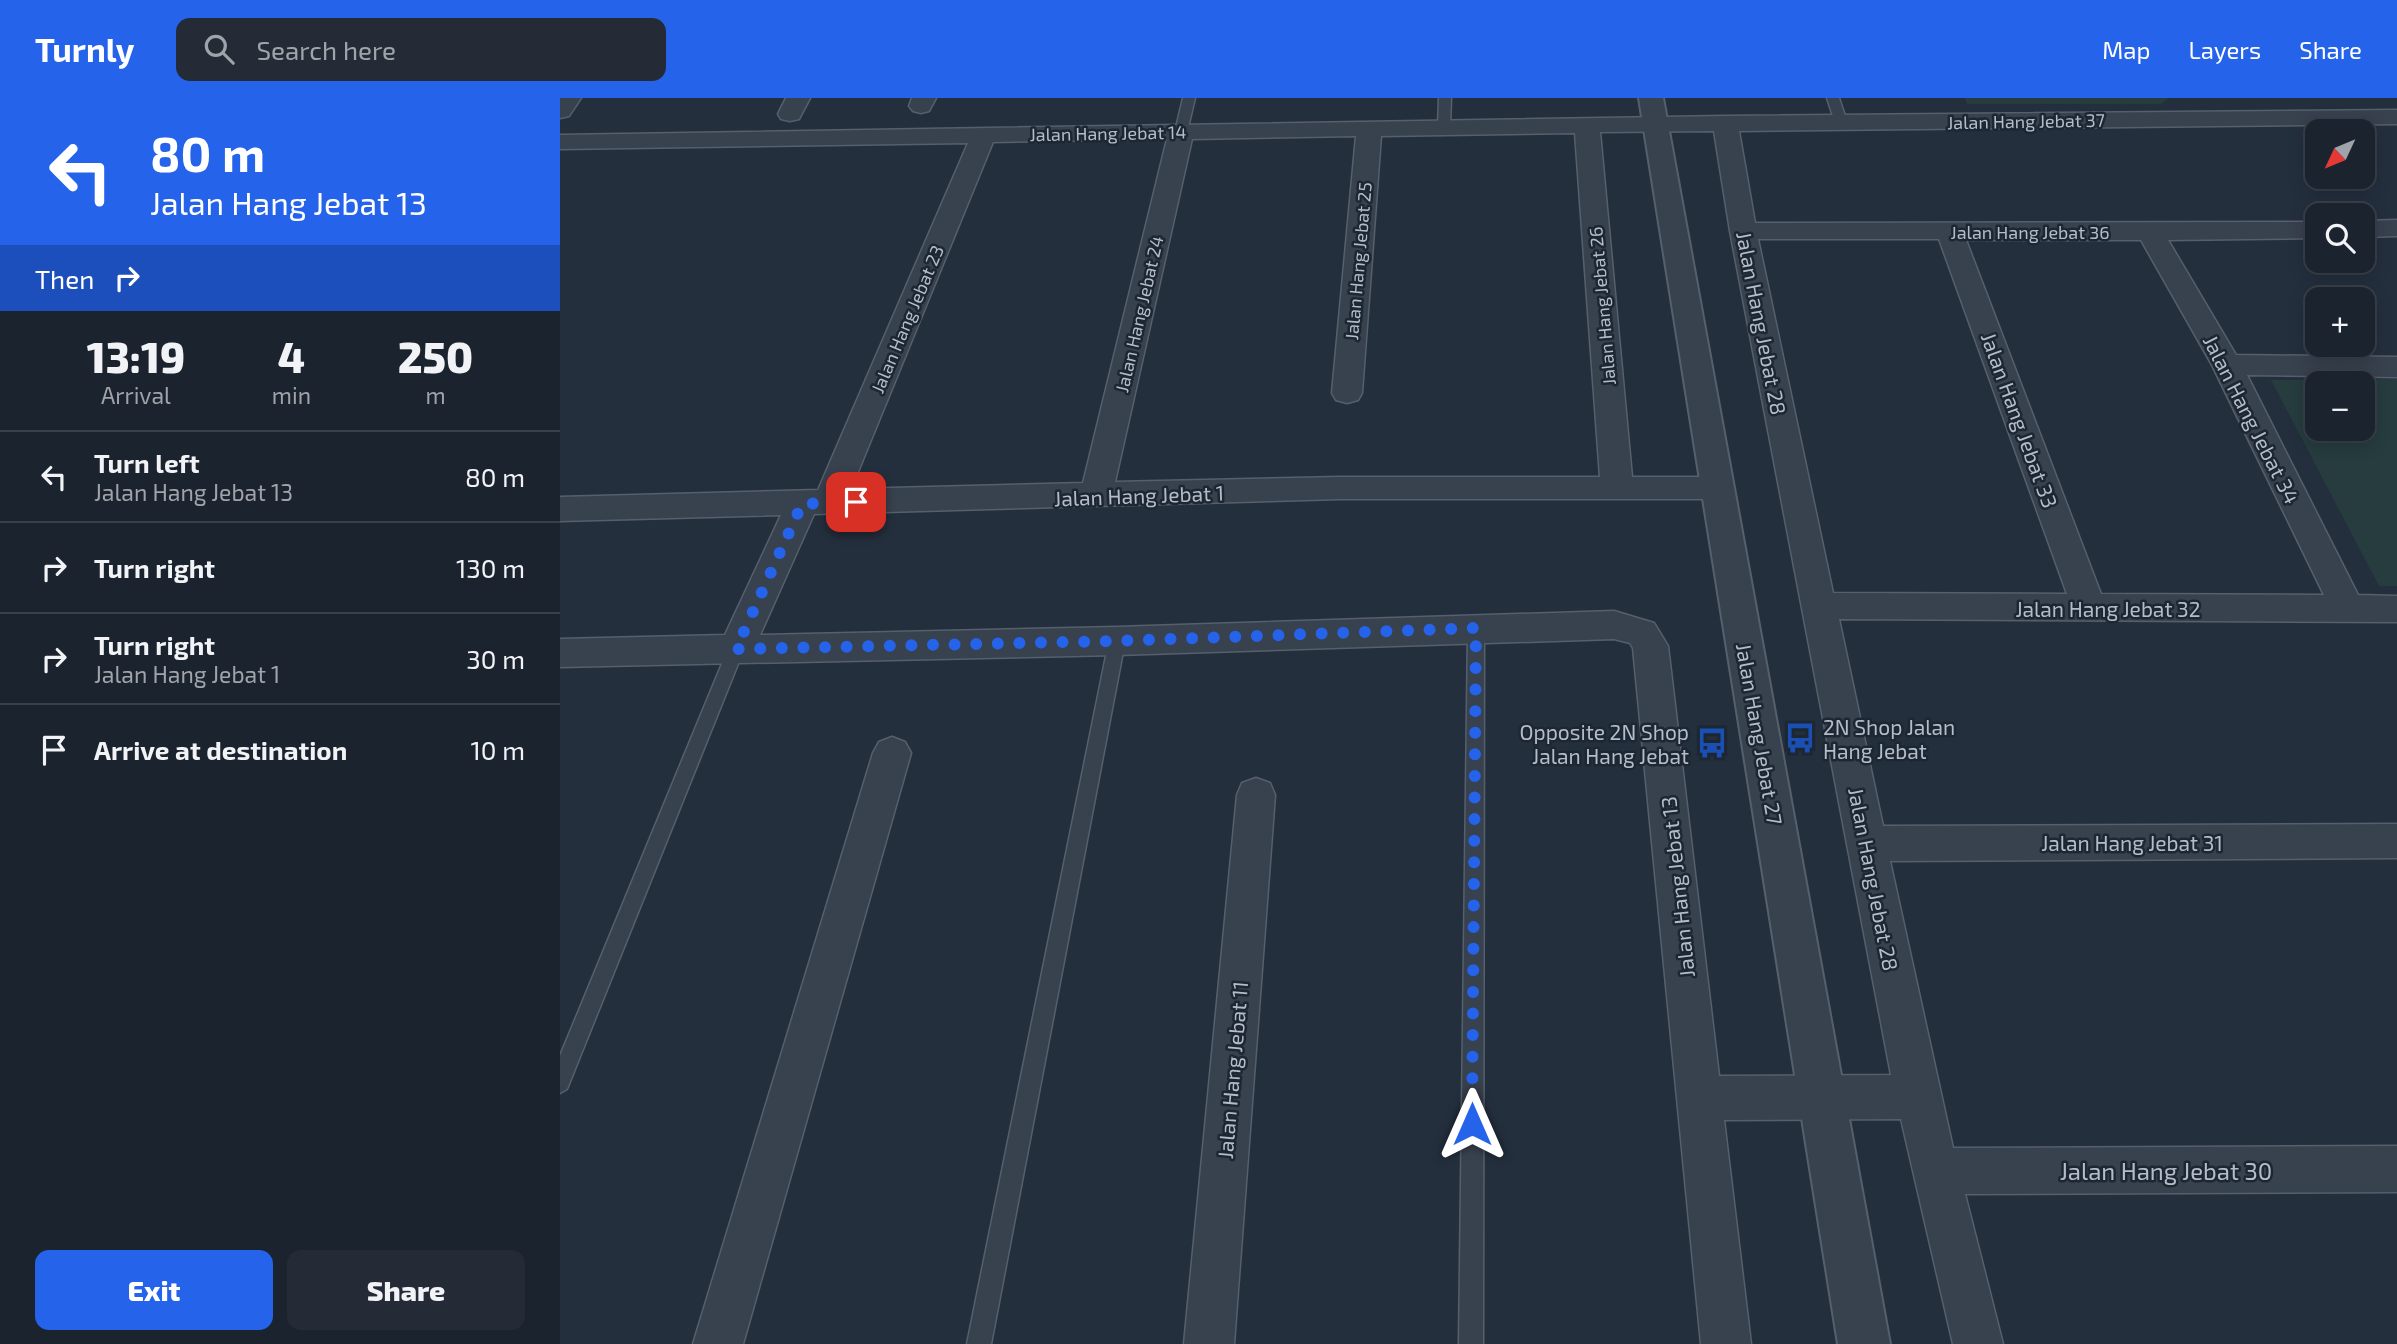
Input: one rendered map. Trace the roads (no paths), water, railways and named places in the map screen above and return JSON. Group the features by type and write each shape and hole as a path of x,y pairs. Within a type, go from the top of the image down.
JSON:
{"street":[{"path":"560,111 569,98"},
{"name":"Jalan Hang Jebat 14","path":"560,142 1587,125 1653,111"},
{"name":"Jalan Hang Jebat 37","path":"1653,111 1725,123 2397,117"},
{"name":"Jalan Hang Jebat 27","path":"1653,111 1864,1344"},
{"name":"Jalan Hang Jebat 28","path":"1725,123 1743,231 1918,1097 1978,1344"},
{"name":"Jalan Hang Jebat 26","path":"1587,125 1617,487"},
{"name":"Jalan Hang Jebat 25","path":"1347,393 1369,129"},
{"name":"Jalan Hang Jebat 24","path":"1096,496 1181,132"},
{"name":"Jalan Hang Jebat 23","path":"736,649 815,503 984,135"},
{"path":"2375,229 2397,228"},
{"name":"Jalan Hang Jebat 36","path":"1743,231 2305,230"},
{"name":"Jalan Hang Jebat 33","path":"1950,232 2089,608"},
{"name":"Jalan Hang Jebat 34","path":"2150,232 2227,365 2348,609"},
{"path":"2227,365 2397,366"},
{"name":"Jalan Hang Jebat 1","path":"560,509 1339,488 1717,488"},
{"name":"Jalan Hang Jebat 32","path":"1819,606 2397,609"},
{"name":"Jalan Hang Jebat 13","path":"560,653 1116,641 1614,625 1642,633 1650,646 1726,1344"},
{"path":"718,1344 892,753"},
{"name":"Jalan Hang Jebat 11","path":"1209,1344 1256,795"},
{"name":"Jalan Hang Jebat 31","path":"1867,844 2397,841"},
{"path":"1700,1098 1918,1097"},
{"name":"Jalan Hang Jebat 30","path":"1936,1171 2397,1169"}],"lane":[{"path":"1181,132 1189,98"},
{"path":"1444,127 1445,98"},
{"path":"1833,98 1841,122"},
{"path":"1471,1344 1476,628"},
{"path":"979,1344 1116,641"},
{"path":"560,1082 736,649"}],"place":[{"name":"2N Shop Jalan Hang Jebat","path":"1800,738"},
{"name":"Opposite 2N Shop Jalan Hang Jebat","path":"1712,743"}]}
